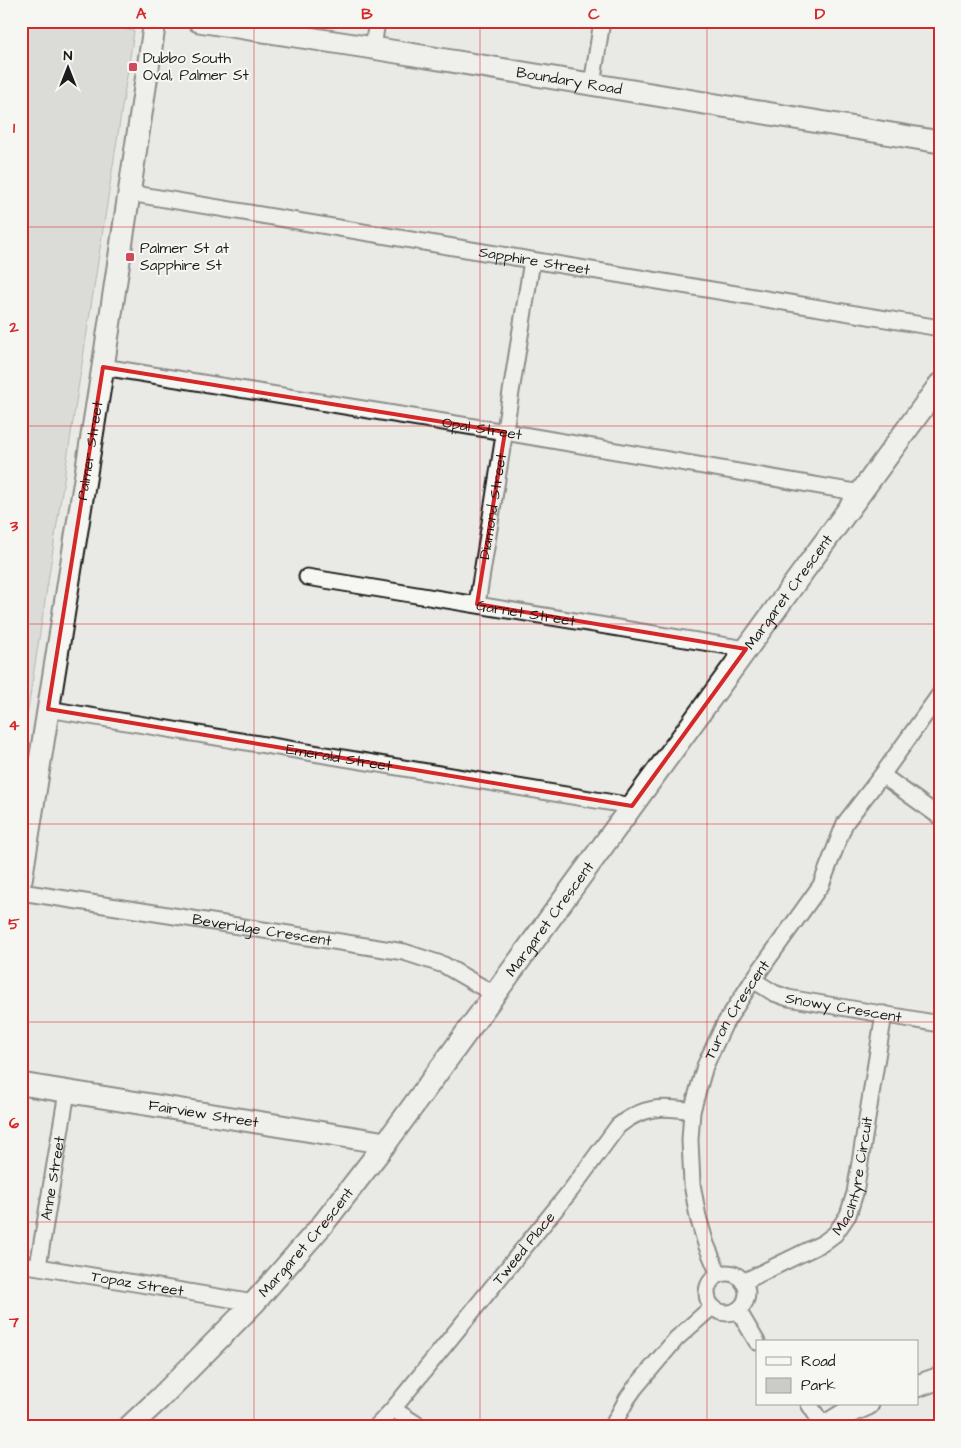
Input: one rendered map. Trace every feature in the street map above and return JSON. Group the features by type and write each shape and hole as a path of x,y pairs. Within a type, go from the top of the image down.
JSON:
{"street":[{"name":"Palmer Street","path":"21,880 103,367 155,21"},
{"name":"Boundary Road","path":"199,21 940,142"},
{"path":"373,48 377,21"},
{"path":"592,85 602,21"},
{"name":"Sapphire Street","path":"129,193 940,328"},
{"name":"Diamond Street","path":"477,604 532,261"},
{"name":"Opal Street","path":"103,367 505,432 861,493"},
{"name":"Margaret Crescent","path":"129,1427 254,1303 323,1224 386,1143 940,384"},
{"name":"Garnet Street","path":"307,577 746,649"},
{"name":"Turon Crescent","path":"719,1275 706,1244 698,1217 692,1184 690,1140 692,1111 705,1066 724,1025 753,980 821,885 845,823 940,694"},
{"name":"Emerald Street","path":"48,709 632,806"},
{"path":"882,774 940,817"},
{"name":"Beveridge Crescent","path":"21,892 404,952 444,965 494,994"},
{"name":"Snowy Crescent","path":"753,980 774,993 788,998 940,1024"},
{"name":"MacIntyre Circuit","path":"743,1282 823,1243 835,1234 848,1215 855,1193 884,1014"},
{"name":"Fairview Street","path":"21,1084 386,1143"},
{"name":"Anne Street","path":"38,1266 67,1092"},
{"name":"Tweed Place","path":"376,1427 393,1409 571,1190 618,1126 628,1118 648,1109 664,1107 692,1111"},
{"name":"Topaz Street","path":"21,1264 254,1303"},
{"path":"726,1273 739,1277 747,1292 747,1297 742,1306 731,1313 718,1311 708,1302 707,1289 713,1278 719,1275 726,1273"},
{"path":"612,1427 626,1399 676,1339 712,1307"},
{"path":"738,1310 756,1340"},
{"path":"918,1386 940,1378"},
{"path":"801,1406 814,1427"},
{"path":"810,1406 824,1427 845,1414 863,1406"},
{"path":"393,1409 422,1427"}],"highlighted area":[{"path":"103,367 505,432 477,604 746,649 632,806 48,709"}],"green space":[{"path":"21,21 76,21 134,31 21,754"}],"place":[{"name":"Dubbo South Oval, Palmer St","path":"133,67"},
{"name":"Palmer St at Sapphire St","path":"130,257"}]}
